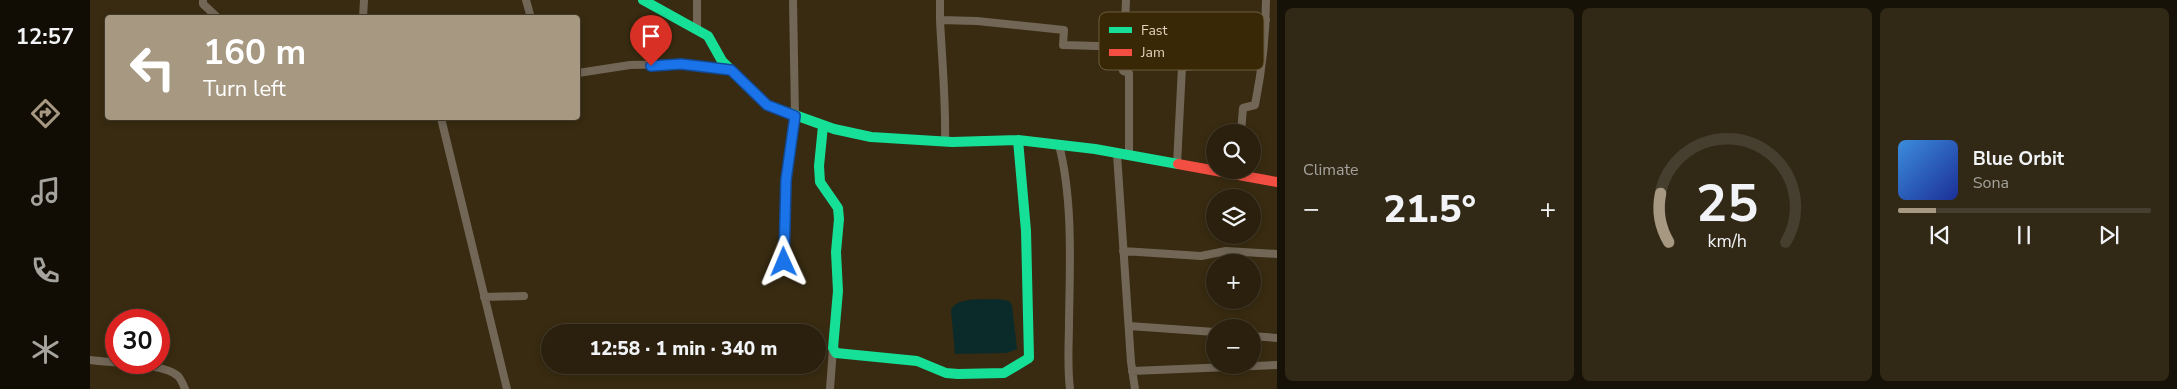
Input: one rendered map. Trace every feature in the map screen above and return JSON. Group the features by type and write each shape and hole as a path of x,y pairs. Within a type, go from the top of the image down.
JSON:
{"street":[{"path":"202,0 203,4 215,15"},
{"path":"363,15 364,0"},
{"path":"526,0 530,15"},
{"path":"643,0 708,36 722,61 767,105 823,126 871,137 946,142 1018,140 1206,168"},
{"path":"697,0 697,29"},
{"path":"778,275 784,262 786,180 795,116 793,0"},
{"path":"940,0 942,83 946,106 946,142"},
{"path":"1264,42 1266,0"},
{"path":"940,20 995,22 1064,30 1064,45 1099,46"},
{"path":"580,73 630,65 681,64 731,70"},
{"path":"1123,70 1129,74 1129,156"},
{"path":"1177,164 1182,70"},
{"path":"1242,124 1243,108 1255,105 1261,70"},
{"path":"441,120 507,389"},
{"path":"823,126 819,166 820,182 838,208 839,219 836,252 838,291 830,389"},
{"path":"833,348 836,353 842,355 917,361 946,373 958,374 1004,373 1029,358 1026,230 1018,140"},
{"path":"1059,145 1069,226 1070,272 1067,358 1070,389"},
{"path":"1117,154 1134,389"},
{"path":"1261,178 1277,182"},
{"path":"1123,251 1201,256 1226,251 1277,254"},
{"path":"484,297 524,296"},
{"path":"1129,326 1206,331"},
{"path":"1261,337 1277,338"},
{"path":"90,360 161,368 178,376 185,389"},
{"path":"1132,371 1277,365"}],"water":[{"path":"998,299 1009,301 1012,305 1017,349 1007,353 955,354 951,310 954,306 965,301"}],"traffic: fast":[{"path":"643,0 708,36 722,61 767,105 834,129 871,137 952,142 1018,140 1095,149 1178,164"},
{"path":"823,126 819,166 820,182 838,208 839,219 836,252 838,291 833,348 836,353 917,361 946,373 958,374 1004,373 1029,358 1026,231 1018,140"}],"traffic: jam":[{"path":"1178,164 1277,182"}],"route":[{"path":"651,66 681,64 731,70 767,105 795,116 786,180 784,262"}]}
